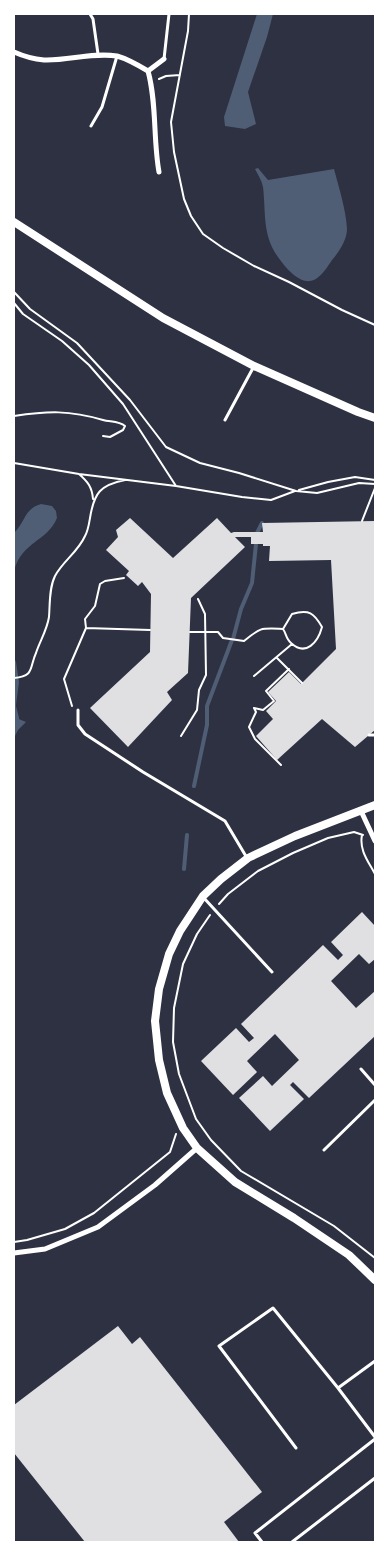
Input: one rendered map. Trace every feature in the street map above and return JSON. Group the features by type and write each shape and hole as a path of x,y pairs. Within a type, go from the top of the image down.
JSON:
{"street":[{"path":"14,52 44,60 98,54 117,56 134,62 148,71 151,83 156,156 159,172"},
{"path":"148,71 164,59"},
{"path":"14,222 163,318 254,366 375,418"},
{"path":"375,805 295,836 248,858 202,896 168,954 159,989 155,1021 159,1060 167,1093 184,1128 197,1148 235,1182 294,1218 348,1255 375,1280"},
{"path":"361,811 374,838"},
{"path":"14,1253 46,1249 98,1227 155,1185 197,1148"}],"lane":[{"path":"90,14 93,19 98,54"},
{"path":"164,59 169,14"},
{"path":"91,126 102,107 117,56"},
{"path":"225,420 254,366"},
{"path":"78,710 78,725 85,734 225,820 248,858"},
{"path":"369,735 375,735"},
{"path":"202,896 272,972"},
{"path":"361,1069 375,1085"},
{"path":"324,1150 375,1100"},
{"path":"262,1542 255,1534 375,1438 338,1388 273,1308 219,1346 296,1448"},
{"path":"338,1388 375,1361"},
{"path":"292,1542 375,1478"}],"path":[{"path":"190,14 172,122 174,152 184,199 191,216 203,234 223,248 254,266 375,325"},
{"path":"151,83 166,76 180,75"},
{"path":"14,292 30,309 77,343 130,400 166,447 200,463 296,491 317,493 359,483 375,484"},
{"path":"14,303 23,314 62,341 90,366 123,404 176,486"},
{"path":"14,416 39,412 70,412 122,423 125,426 123,430 110,437 103,436"},
{"path":"14,463 79,474 271,500 328,482 355,477 375,480"},
{"path":"14,678 24,677 32,667 35,654 49,619 54,577 85,538 93,500 92,490 88,481 79,474"},
{"path":"93,500 97,493 107,485 127,480"},
{"path":"362,521 375,488"},
{"path":"78,710 73,708 64,679 86,628 85,619 95,606 100,584 105,581 124,578"},
{"path":"181,736 197,710 199,690 206,675 205,614 198,599"},
{"path":"299,612 309,612 316,617 322,627 320,638 313,645 305,648 298,648 288,641 282,629 292,614 299,612"},
{"path":"86,628 150,630"},
{"path":"190,632 218,632 223,638 244,641 257,630 263,628 282,629"},
{"path":"254,676 292,644"},
{"path":"277,658 302,683"},
{"path":"281,765 255,739 249,727 256,712 254,708 263,710 274,701 266,691 289,669"},
{"path":"374,838 354,832 328,838 258,871 228,894 214,909 197,934 183,964 174,1008 173,1042 179,1074 196,1119 212,1140 241,1171 334,1226 375,1258"},
{"path":"362,835 360,842 363,853 375,874"},
{"path":"14,1242 65,1229 94,1214 170,1152 175,1135 196,1119"}],"water":[{"path":"257,14 273,14 248,92 256,124 245,129 225,126 224,117"},
{"path":"258,168 268,180 334,169 344,207 347,233 337,253 322,273 314,280 309,281 298,278 281,261 273,249 267,232 263,187 255,169"},
{"path":"41,504 52,506 56,511 57,518 53,526 23,553 14,571 14,533 28,512"},
{"path":"14,717 26,722 18,730 14,738"}],"building":[{"path":"130,518 173,558 217,518 231,533 263,532 262,523 375,521 375,730 355,747 322,719 277,760 256,736 273,719 266,711 276,701 268,692 289,672 301,684 336,649 331,560 269,561 270,546 251,544 251,537 235,537 245,547 191,598 188,673 167,692 172,700 128,747 90,708 150,652 151,594 142,582 138,586 126,575 129,571 106,550 118,537 116,530"},
{"path":"362,912 375,926 375,959 369,964 359,954 331,981 356,1008 375,991 375,1036 309,1098 293,1082 290,1085 304,1099 270,1131 239,1098 263,1076 272,1086 299,1060 275,1034 247,1061 257,1072 233,1095 201,1061 236,1028 249,1042 254,1038 241,1024 323,945 338,960 343,955 331,942"},
{"path":"118,1326 132,1344 140,1337 262,1492 224,1522 239,1542 85,1542 14,1453 14,1405"}],"waterway":[{"path":"257,533 262,523"},
{"path":"233,639 241,609 252,583 256,544"},
{"path":"194,786 207,725 207,706 232,640"},
{"path":"14,662 17,682 14,705"},
{"path":"14,706 17,718"},
{"path":"184,869 187,835"}]}
